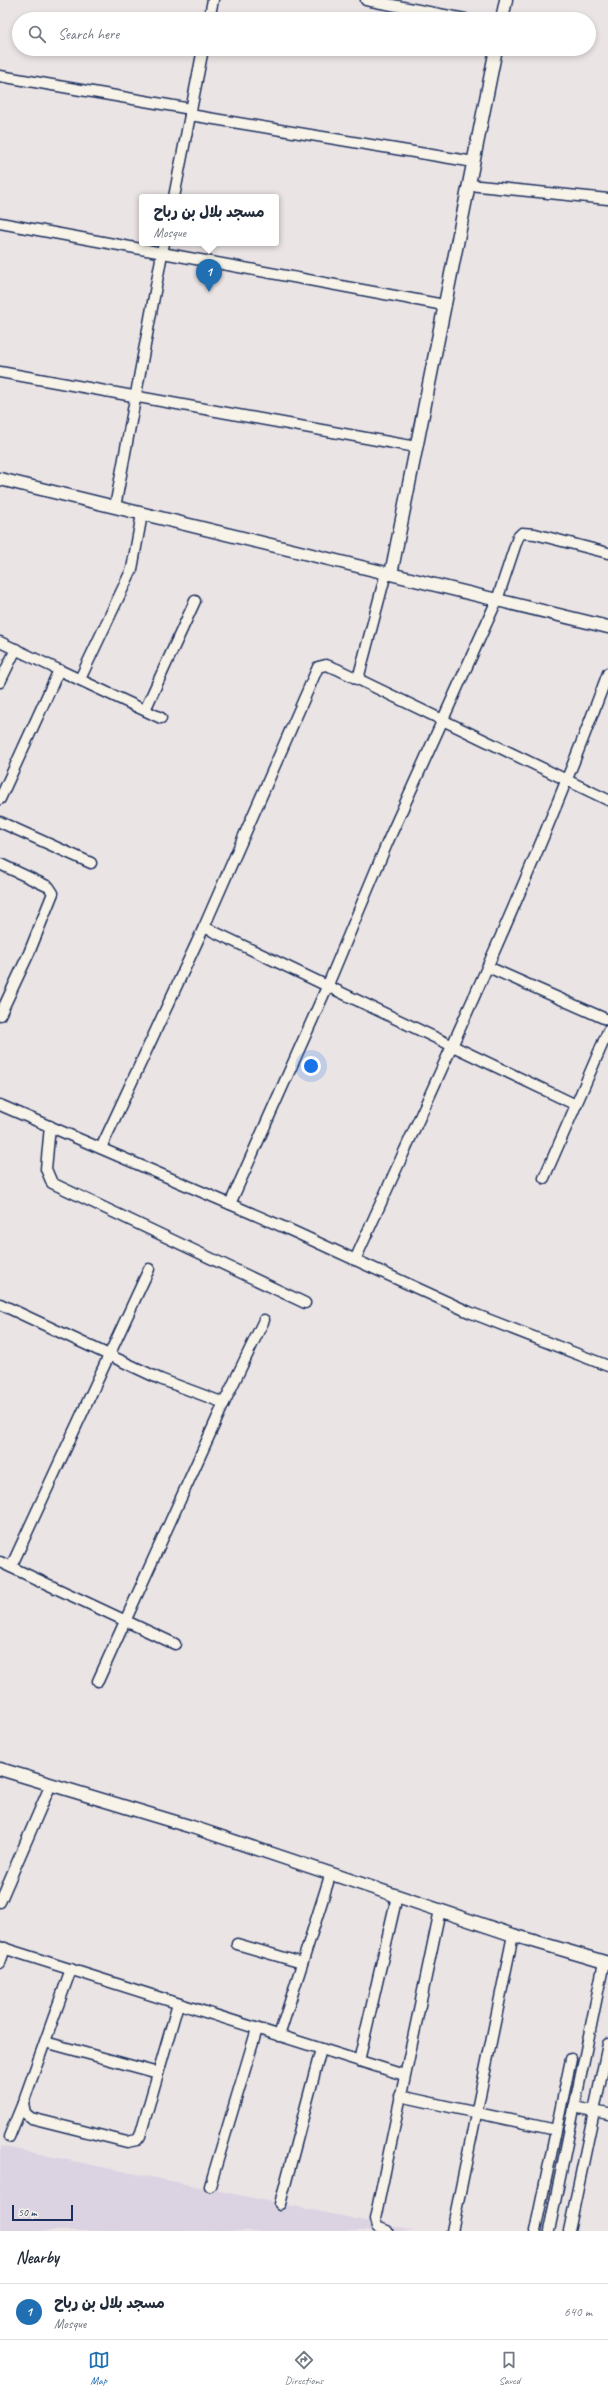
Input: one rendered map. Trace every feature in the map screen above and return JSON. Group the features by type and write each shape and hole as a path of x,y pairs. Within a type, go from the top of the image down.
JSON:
{"street":[{"path":"210,12 213,0"},
{"path":"366,0 429,12"},
{"path":"503,12 506,0"},
{"path":"175,194 202,56"},
{"path":"358,679 388,573 416,446 495,56"},
{"path":"0,76 191,112 474,162"},
{"path":"469,185 608,199"},
{"path":"0,223 139,244"},
{"path":"150,246 444,304"},
{"path":"115,507 163,248"},
{"path":"0,372 416,446"},
{"path":"0,479 608,627"},
{"path":"80,679 132,569 142,514"},
{"path":"230,1204 328,987 388,841 498,600 517,541 522,533 535,534 608,553"},
{"path":"144,710 195,601"},
{"path":"0,642 161,718"},
{"path":"0,682 16,649"},
{"path":"101,1148 204,927 318,667 326,665 358,679 608,800"},
{"path":"0,799 59,670"},
{"path":"355,1260 488,967 568,781 608,673"},
{"path":"0,822 91,863"},
{"path":"0,864 49,887 53,893 29,953 0,1015"},
{"path":"204,927 576,1105"},
{"path":"488,967 608,1020"},
{"path":"544,1178 608,1031"},
{"path":"0,1106 230,1204 469,1312 608,1365"},
{"path":"50,1126 46,1169 52,1183 305,1303"},
{"path":"11,1567 149,1269"},
{"path":"0,1304 160,1379 224,1403"},
{"path":"98,1681 224,1403 264,1320"},
{"path":"0,1562 175,1644"},
{"path":"0,1768 331,1873 513,1935 606,1962 574,2107 549,2231"},
{"path":"0,1902 52,1784"},
{"path":"279,2036 331,1873"},
{"path":"359,2061 397,1896"},
{"path":"388,2231 377,2227 375,2219 404,2075 440,1910"},
{"path":"452,2231 513,1935"},
{"path":"236,1944 302,1963"},
{"path":"0,1963 2,1948 404,2075"},
{"path":"9,2137 23,2103 71,1970"},
{"path":"23,2103 24,2110 31,2118 132,2142 140,2136 178,2004"},
{"path":"210,2186 257,2029"},
{"path":"45,2042 158,2073"},
{"path":"569,2231 608,2044"},
{"path":"280,2204 321,2049"},
{"path":"535,2231 571,2058"},
{"path":"400,2096 556,2130"},
{"path":"574,2107 608,2114"}],"shaded area":[{"path":"0,2146 415,2231 0,2231"}],"place":[{"name":"مسجد بلال بن رباح","path":"209,292"}]}
